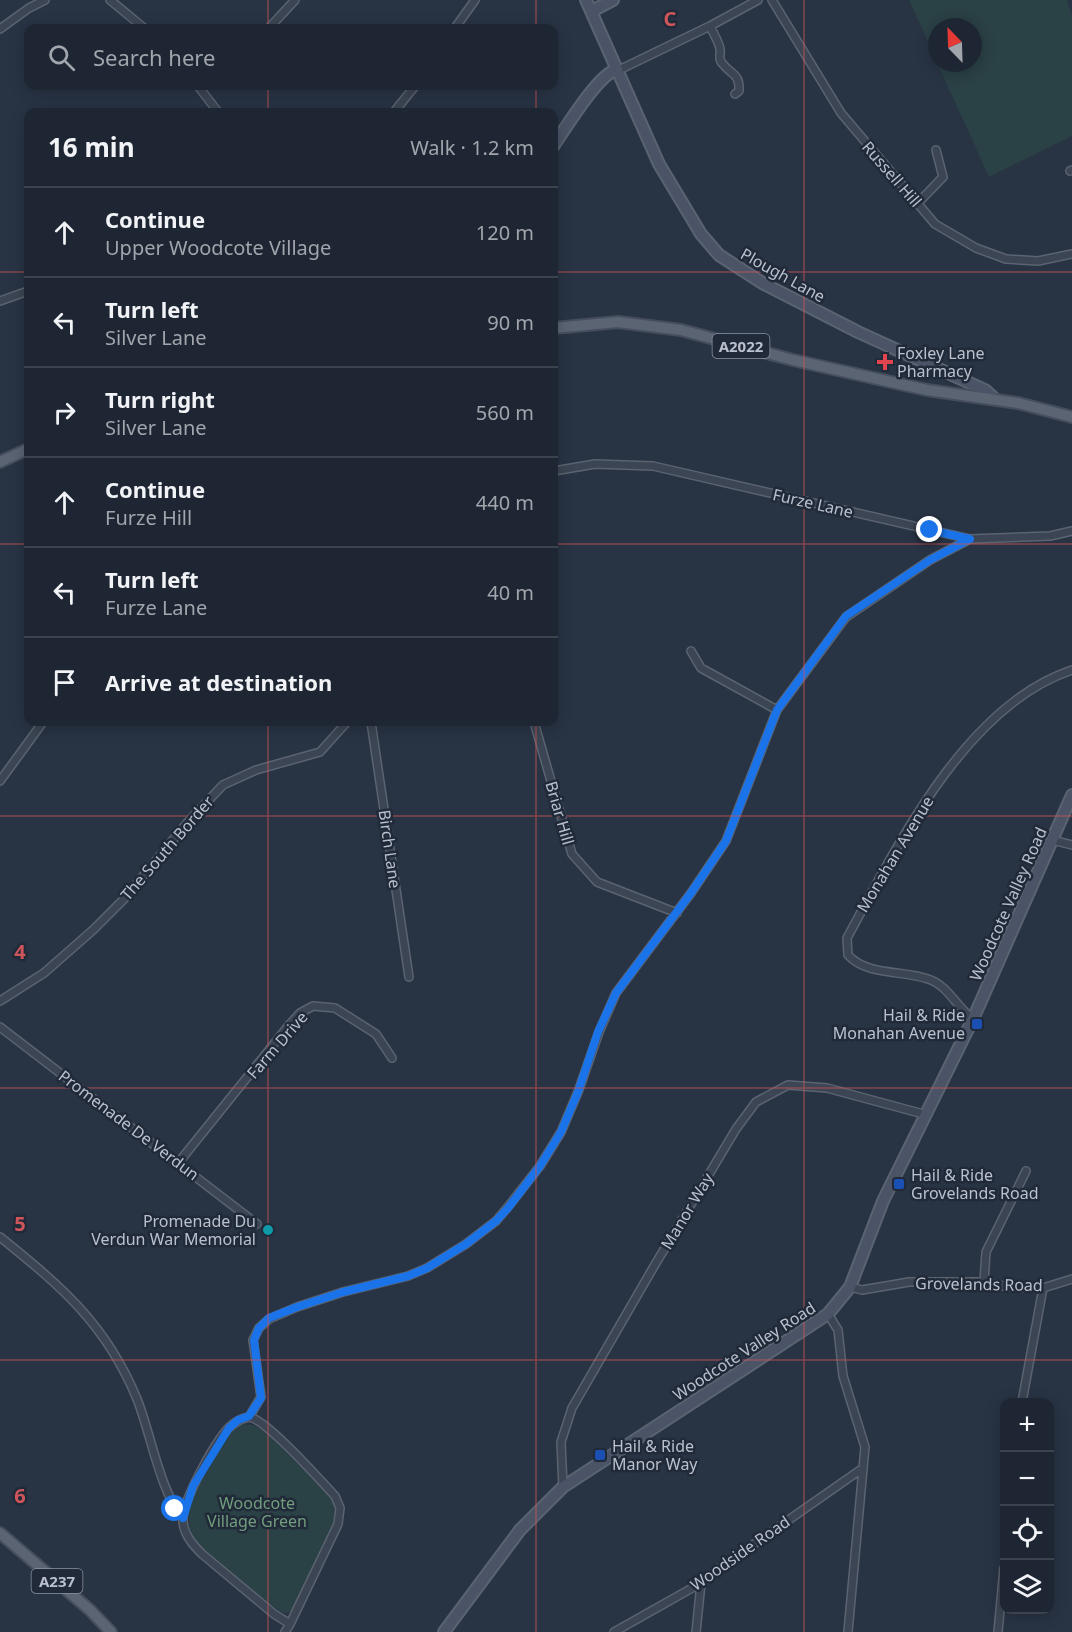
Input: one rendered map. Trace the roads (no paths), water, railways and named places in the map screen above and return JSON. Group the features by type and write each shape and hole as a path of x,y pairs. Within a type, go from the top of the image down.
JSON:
{"main road":[{"name":"A2022","path":"558,328 618,322 681,330 792,360 927,390 1042,408 1072,417"},
{"path":"0,462 24,451"},
{"name":"A237","path":"0,1533 90,1610 111,1632"}],"street":[{"path":"0,29 28,8 45,0"},
{"path":"110,0 139,24"},
{"path":"273,24 295,0"},
{"path":"458,24 475,0"},
{"name":"Plough Lane","path":"586,0 615,70 659,164 701,234 719,255 764,284 858,332 985,390 995,399"},
{"path":"592,11 613,0"},
{"path":"558,140 608,73 621,69 710,26 758,0"},
{"name":"Russell Hill","path":"772,0 841,113 935,224 976,248 1006,259 1038,261 1072,254"},
{"path":"710,26 720,47 720,59 736,76 739,84 739,91 735,94"},
{"path":"201,90 215,108"},
{"path":"397,108 412,90"},
{"path":"917,204 943,177 936,150"},
{"path":"0,301 24,292"},
{"name":"Furze Lane","path":"558,470 581,465 609,463 653,466 970,539 1041,537 1072,531"},
{"path":"183,1518 193,1486 223,1438 233,1424 249,1416 261,1398 254,1340 263,1324 269,1318 297,1307 343,1292 408,1276 427,1268 466,1244 496,1221 508,1208 540,1166 561,1132 578,1092 598,1032 616,993 677,913 726,841 777,710 846,616 930,560 970,539"},
{"path":"692,651 701,668 777,710"},
{"name":"Monahan Avenue","path":"973,1019 964,1013 940,985 930,979 869,968 857,963 848,955 847,938 914,821 962,753 987,726 1024,693 1039,683 1072,669"},
{"path":"0,782 40,726"},
{"name":"The South Border","path":"0,1001 44,973 93,930 124,899 187,823 223,785 256,770 320,752 343,726"},
{"name":"Birch Lane","path":"372,726 409,976"},
{"name":"Briar Hill","path":"535,726 572,854 597,882 677,913"},
{"name":"Woodcote Valley Road","path":"444,1632 520,1530 563,1487 828,1314 850,1287 883,1201 973,1019 1072,795"},
{"path":"1052,840 1072,845"},
{"name":"Farm Drive","path":"179,1162 290,1024 306,1009 320,1006 335,1008 375,1034 392,1058"},
{"name":"Promenade De Verdun","path":"0,1027 258,1224"},
{"name":"Manor Way","path":"563,1487 561,1442 572,1408 736,1129 756,1102 788,1085 827,1088 927,1115"},
{"path":"984,1282 986,1252 1026,1171"},
{"path":"0,1237 35,1265 70,1298 107,1341 136,1399 171,1502 183,1518 187,1535 202,1554 274,1614 290,1624"},
{"name":"Grovelands Road","path":"850,1287 862,1290 909,1282 984,1282 1008,1287 1043,1288 1072,1279"},
{"path":"1024,1398 1043,1288"},
{"path":"828,1314 838,1330 843,1376 865,1447 848,1632"},
{"path":"249,1416 258,1420 287,1447 335,1496 340,1508 335,1533 285,1632"},
{"name":"Woodside Road","path":"614,1632 701,1583 863,1468"},
{"path":"696,1632 701,1583"},
{"path":"998,1632 1000,1614"}],"place":[{"name":"Foxley Lane Pharmacy","path":"885,362"},
{"name":"Hail & Ride Monahan Avenue","path":"977,1024"},
{"name":"Hail & Ride Grovelands Road","path":"899,1184"},
{"name":"Promenade Du Verdun War Memorial","path":"268,1230"},
{"name":"Hail & Ride Manor Way","path":"600,1455"}],"park label":[{"name":"Woodcote Village Green","path":"257,1512"}]}
